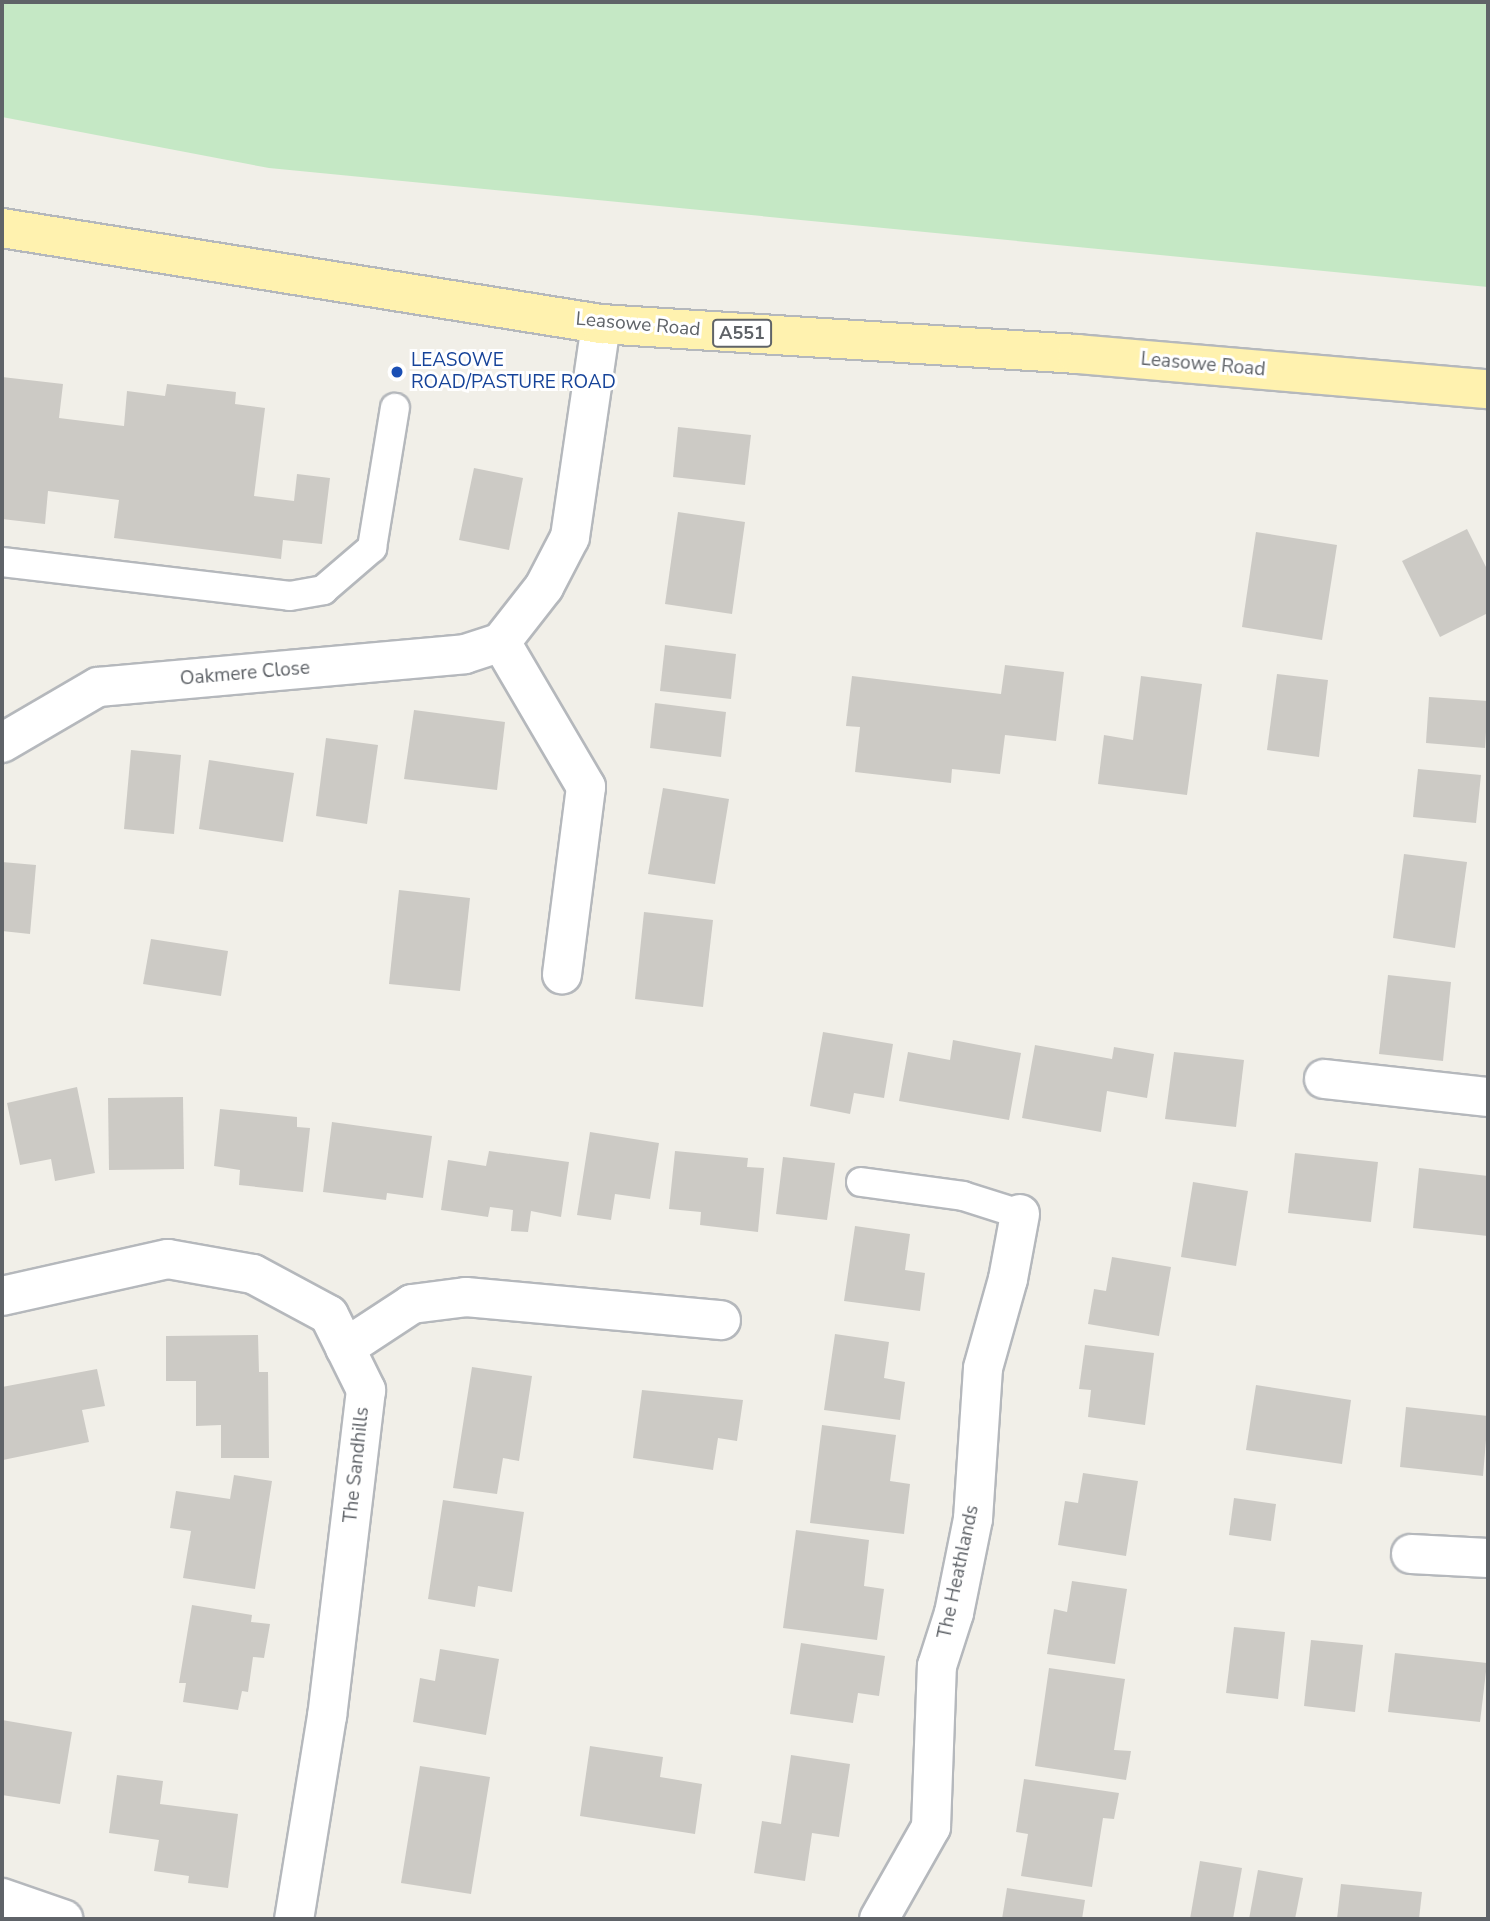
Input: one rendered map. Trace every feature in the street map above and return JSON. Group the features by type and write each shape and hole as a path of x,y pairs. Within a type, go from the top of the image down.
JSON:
{"main road":[{"name":"Leasowe Road","path":"2,228 601,324 1077,354 1488,389"}],"street":[{"path":"562,974 586,787 502,642 544,587 570,537 601,324"},
{"name":"Oakmere Close","path":"2,743 98,687 465,654 502,642"},
{"path":"1324,1079 1488,1097"},
{"name":"The Heathlands","path":"880,1919 931,1827 937,1666 954,1613 973,1519 984,1368 1008,1279 1020,1214"},
{"name":"The Sandhills","path":"2,1296 168,1259 253,1275 329,1315 366,1390 327,1716 294,1919"},
{"path":"345,1348 412,1304 466,1297 721,1320"},
{"path":"1411,1554 1488,1558"},
{"path":"2,1898 63,1919"}],"lane":[{"path":"2,562 290,596 323,590 372,548 395,408"},
{"path":"861,1182 962,1196 1020,1214"}],"green space":[{"path":"2,2 1488,2 1488,287 269,168 2,117"}],"building":[{"path":"2,377 63,384 59,418 124,426 127,391 165,396 167,384 236,392 235,404 265,408 254,496 294,501 297,474 330,478 322,544 283,540 281,559 114,538 119,500 48,491 45,524 2,519"},
{"path":"678,427 751,435 745,485 673,477"},
{"path":"474,468 523,478 509,550 459,540"},
{"path":"678,512 745,522 732,614 665,604"},
{"path":"1467,529 1488,571 1488,613 1440,637 1402,561"},
{"path":"1256,532 1337,545 1322,640 1242,627"},
{"path":"665,645 736,654 731,699 660,691"},
{"path":"1005,665 1064,672 1056,741 1005,735 1000,774 952,769 951,783 855,772 860,727 846,726 852,676 1001,694"},
{"path":"1277,674 1328,680 1319,757 1267,750"},
{"path":"1141,676 1202,684 1187,795 1098,784 1104,735 1133,740"},
{"path":"1429,697 1488,701 1485,748 1426,743"},
{"path":"655,703 726,712 721,757 650,748"},
{"path":"414,710 505,722 497,790 404,779"},
{"path":"326,738 378,745 367,824 316,816"},
{"path":"131,750 181,755 174,834 124,829"},
{"path":"209,760 294,773 283,842 199,829"},
{"path":"1418,769 1481,775 1476,823 1413,817"},
{"path":"663,788 729,799 715,884 648,874"},
{"path":"1404,854 1467,862 1455,948 1393,938"},
{"path":"2,862 36,865 30,934 2,931"},
{"path":"399,890 470,898 460,991 389,984"},
{"path":"644,912 713,920 703,1007 635,999"},
{"path":"151,939 228,951 221,996 143,984"},
{"path":"1388,975 1451,982 1443,1061 1379,1054"},
{"path":"823,1032 893,1044 884,1098 854,1093 850,1114 810,1106"},
{"path":"953,1040 1021,1053 1009,1120 899,1101 908,1052 950,1060"},
{"path":"1035,1045 1112,1059 1114,1047 1154,1054 1147,1098 1107,1091 1101,1132 1022,1118"},
{"path":"1174,1052 1244,1060 1236,1127 1165,1119"},
{"path":"77,1087 95,1173 55,1181 51,1159 20,1165 7,1103"},
{"path":"183,1097 184,1169 109,1170 108,1098"},
{"path":"220,1109 297,1117 297,1127 310,1128 303,1192 239,1185 240,1170 214,1166"},
{"path":"332,1122 432,1136 423,1198 387,1193 386,1200 323,1192"},
{"path":"590,1132 659,1143 650,1199 615,1194 611,1220 577,1215"},
{"path":"489,1151 569,1162 561,1217 531,1211 528,1232 511,1231 513,1210 490,1207 488,1217 441,1210 448,1160 486,1166"},
{"path":"675,1151 748,1158 747,1167 764,1168 758,1232 700,1225 701,1212 669,1209"},
{"path":"1295,1153 1378,1162 1371,1222 1288,1213"},
{"path":"783,1157 835,1163 827,1220 776,1214"},
{"path":"1419,1168 1488,1176 1488,1236 1413,1228"},
{"path":"1193,1182 1248,1191 1236,1266 1181,1257"},
{"path":"855,1226 910,1234 905,1270 925,1273 920,1311 844,1301"},
{"path":"1112,1257 1171,1267 1159,1336 1088,1324 1094,1289 1106,1291"},
{"path":"835,1334 889,1342 884,1378 905,1382 900,1420 824,1410"},
{"path":"258,1335 259,1372 268,1372 269,1458 221,1458 221,1425 196,1426 196,1381 166,1381 166,1336"},
{"path":"1085,1345 1154,1353 1145,1425 1088,1417 1091,1390 1079,1389"},
{"path":"472,1367 532,1376 519,1461 503,1458 497,1494 453,1488"},
{"path":"97,1369 105,1406 82,1410 89,1442 3,1460 2,1387"},
{"path":"1256,1385 1351,1400 1342,1464 1246,1450"},
{"path":"642,1390 743,1400 737,1441 718,1438 713,1470 633,1458"},
{"path":"1406,1407 1488,1416 1483,1476 1400,1467"},
{"path":"822,1425 896,1435 890,1481 910,1484 904,1534 810,1523"},
{"path":"1083,1473 1138,1481 1126,1556 1058,1545 1065,1501 1078,1503"},
{"path":"234,1475 272,1481 255,1589 183,1578 191,1531 170,1528 176,1491 230,1499"},
{"path":"1234,1498 1276,1504 1271,1541 1229,1535"},
{"path":"443,1500 524,1512 512,1592 478,1586 475,1607 428,1599"},
{"path":"796,1530 869,1540 864,1586 884,1589 877,1640 783,1628"},
{"path":"1072,1581 1127,1589 1115,1664 1047,1654 1054,1609 1067,1612"},
{"path":"192,1605 252,1615 251,1622 270,1624 264,1658 253,1657 248,1692 242,1691 238,1710 183,1702 186,1683 179,1683"},
{"path":"1234,1627 1285,1632 1278,1699 1226,1693"},
{"path":"1311,1640 1363,1645 1355,1712 1304,1706"},
{"path":"801,1643 885,1656 879,1696 858,1693 853,1723 790,1714"},
{"path":"440,1649 499,1659 486,1735 413,1722 420,1678 435,1681"},
{"path":"1395,1653 1487,1663 1480,1722 1388,1712"},
{"path":"1049,1668 1125,1679 1114,1750 1131,1751 1126,1780 1035,1766"},
{"path":"2,1720 72,1732 60,1804 2,1795"},
{"path":"590,1746 663,1757 660,1777 702,1784 695,1834 580,1816"},
{"path":"791,1755 850,1764 839,1837 812,1833 805,1881 754,1873 762,1821 781,1824"},
{"path":"420,1766 490,1777 471,1894 401,1883"},
{"path":"117,1775 163,1781 160,1804 238,1814 228,1888 188,1883 189,1876 154,1871 159,1840 109,1833"},
{"path":"1024,1779 1119,1793 1114,1819 1103,1818 1092,1887 1021,1876 1028,1834 1016,1832"},
{"path":"1200,1861 1242,1868 1233,1919 1190,1919"},
{"path":"1258,1870 1303,1878 1295,1919 1249,1919"},
{"path":"1341,1884 1422,1892 1419,1919 1337,1919"},
{"path":"1007,1888 1085,1900 1082,1919 1002,1919"}],"place":[{"name":"LEASOWE ROAD/PASTURE ROAD","path":"397,372"}]}
